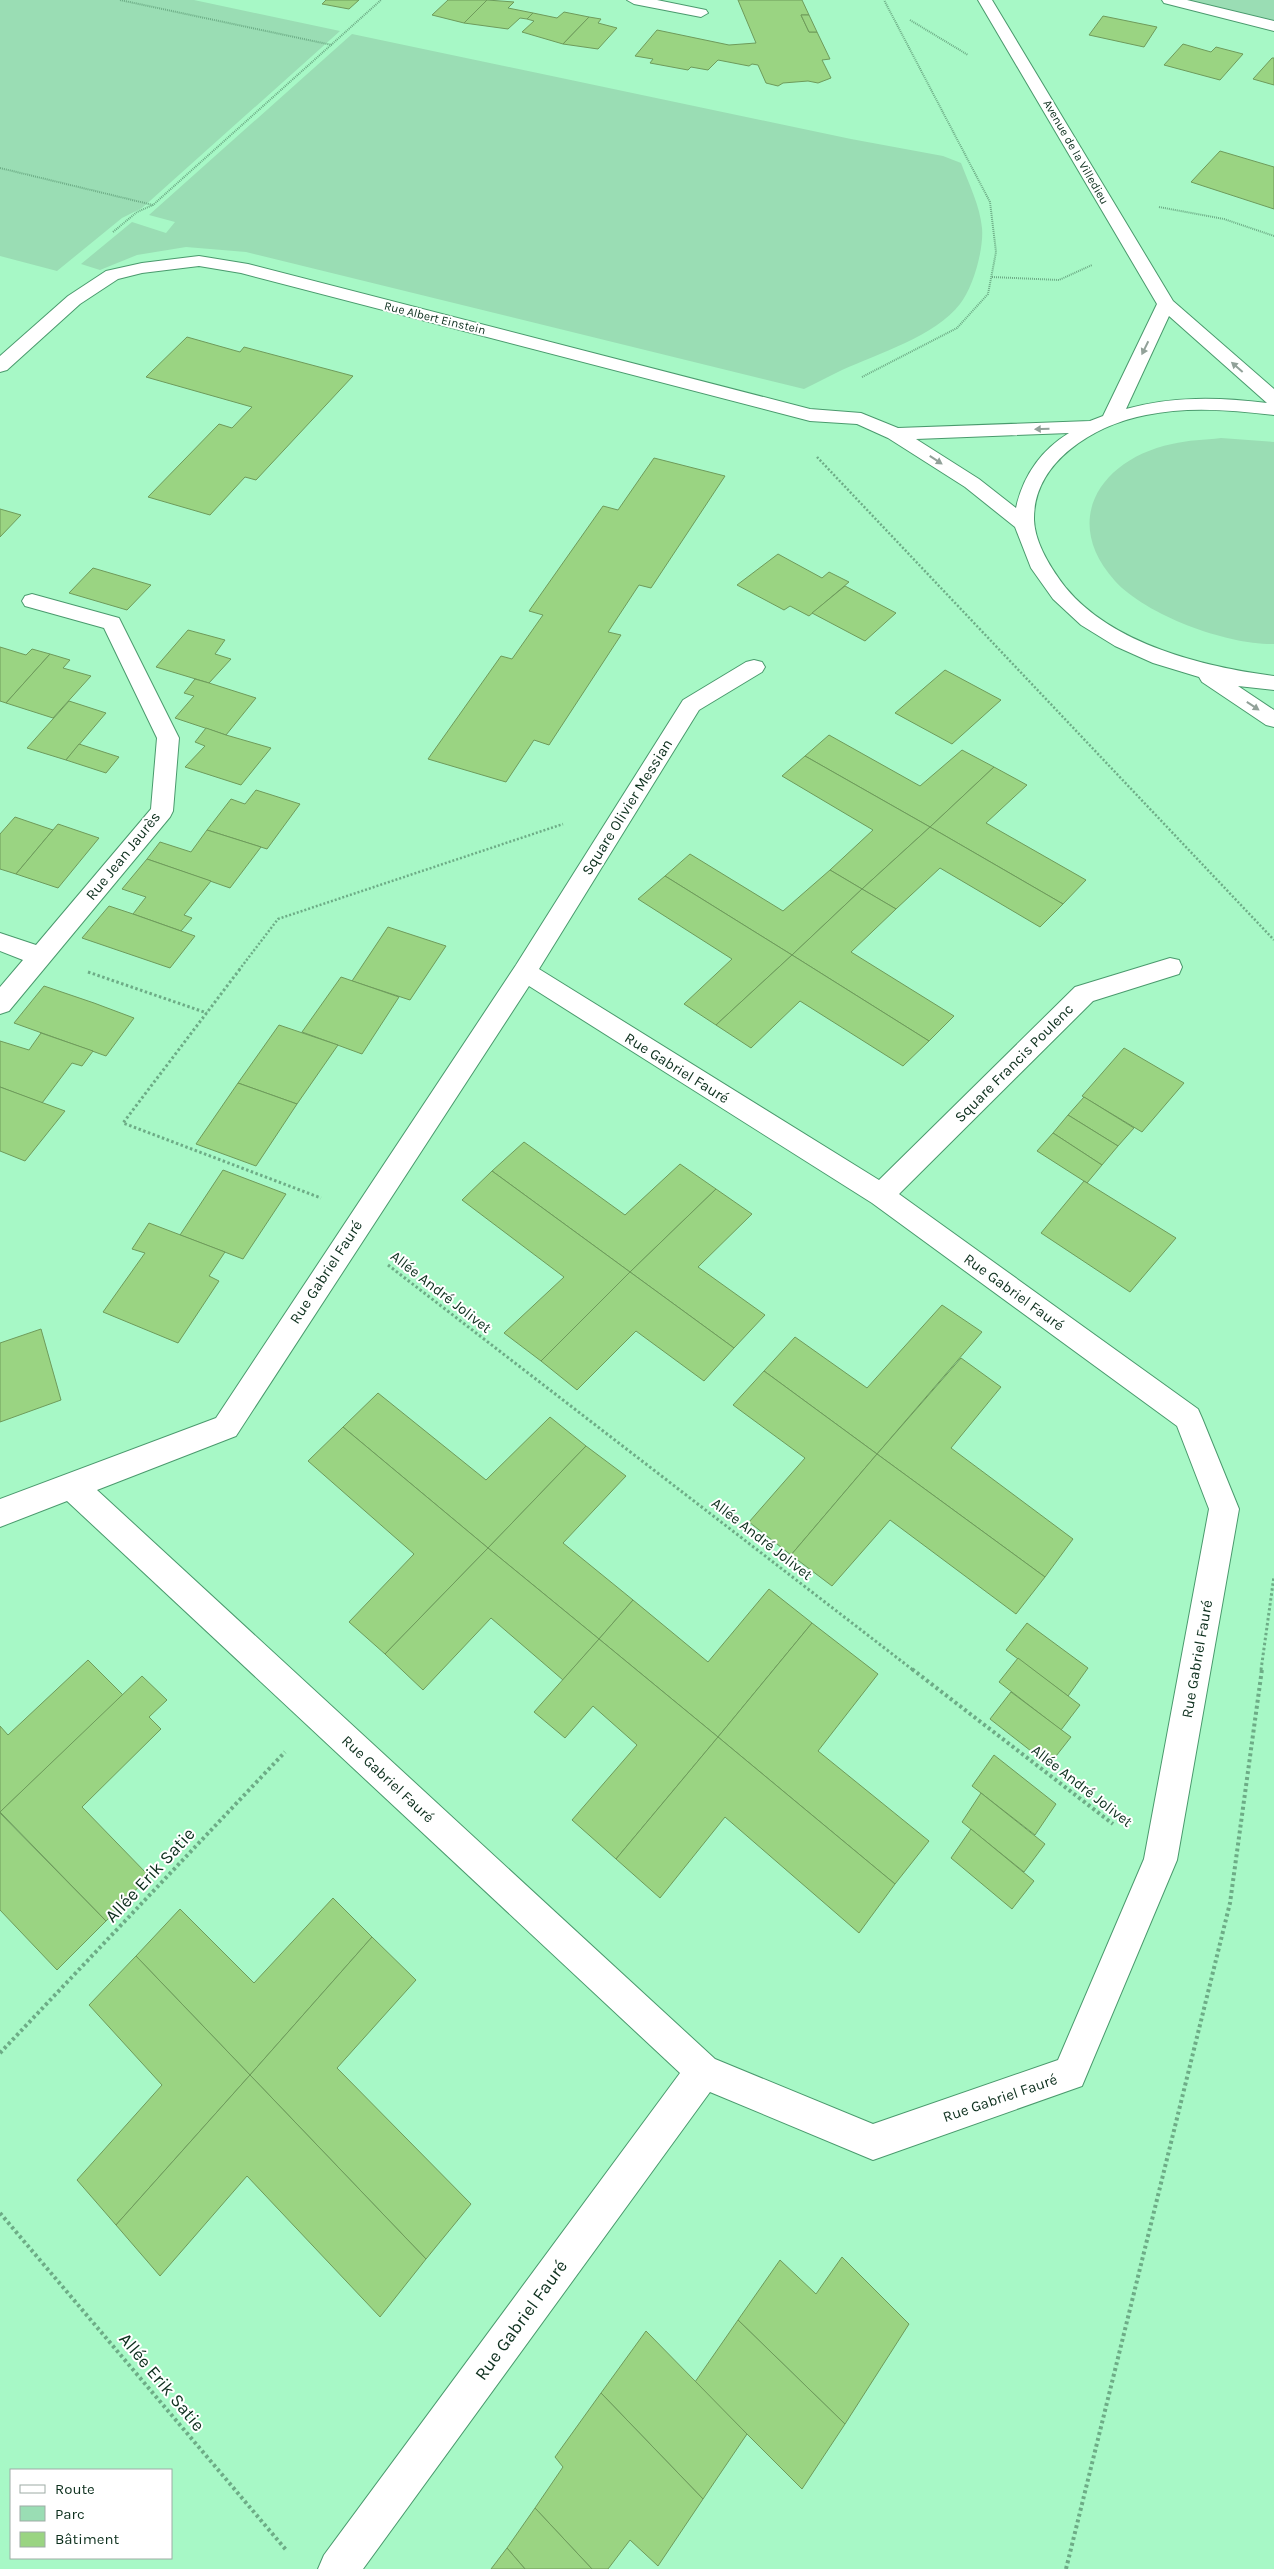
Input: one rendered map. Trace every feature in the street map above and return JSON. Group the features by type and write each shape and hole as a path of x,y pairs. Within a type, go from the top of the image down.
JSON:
{"street":[{"path":"634,0 701,13"},
{"name":"Avenue de la Villedieu","path":"985,0 1166,304 1274,399"},
{"path":"1169,0 1274,26"},
{"name":"Rue Albert Einstein","path":"0,366 74,300 112,276 142,268 199,261 242,268 810,415 861,419 895,434 972,483 1025,525"},
{"path":"1112,418 1166,304"},
{"path":"1274,409 1225,403 1166,405 1112,418 1091,427 1053,453 1031,486 1025,525 1040,569 1077,611 1132,647 1203,672 1274,683"},
{"path":"895,434 1091,427"},
{"name":"Rue Jean Jaurès","path":"0,1004 162,811 168,738 112,623 32,601"},
{"name":"Square Olivier Messian","path":"525,972 691,705 754,667"},
{"path":"1203,672 1274,720"},
{"path":"0,942 40,956"},
{"name":"Square Francis Poulenc","path":"880,1195 1084,994 1170,967"},
{"name":"Rue Gabriel Fauré","path":"0,1513 73,1487 226,1427 525,972 880,1195 1188,1418 1224,1509 1160,1860 1070,2074 873,2142 703,2071 73,1487"},
{"name":"Rue Gabriel Fauré","path":"338,2569 703,2071"}],"path":[{"path":"120,0 332,45"},
{"path":"109,236 137,212 154,205 381,0"},
{"path":"862,377 957,328 988,294 996,252 990,202 884,0"},
{"path":"0,168 154,205"},
{"path":"838,479 1274,940"},
{"path":"40,956 207,1013 278,919 572,820 613,831"},
{"name":"Allée André Jolivet","path":"207,1013 123,1123 357,1225 1160,1860"},
{"path":"1066,2569 1230,1903 1274,1576"},
{"name":"Allée Erik Satie","path":"0,2053 320,1716"},
{"name":"Allée Erik Satie","path":"0,2213 290,2554"}],"green space":[{"path":"0,0 194,0 340,31 142,208 122,218 57,271 0,256"},
{"path":"1180,0 1274,0 1274,23"},
{"path":"352,34 851,139 943,156 961,163 977,203 982,228 979,257 969,288 960,304 936,326 905,343 842,370 804,389 246,252 186,247 137,255 100,270 81,264 132,222 166,233 175,222 149,215"},
{"path":"1221,438 1274,442 1274,644 1234,640 1212,634 1167,617 1147,606 1129,594 1115,581 1099,558 1091,536 1090,515 1096,495 1108,478 1125,463 1147,452 1172,444"}],"building":[{"path":"326,0 359,0 349,9 322,4"},
{"path":"448,0 487,0 464,23 432,15"},
{"path":"487,0 514,2 508,8 533,13 527,19 520,18 508,29 464,23"},
{"path":"738,0 802,0 809,15 801,15 809,32 817,32 830,59 822,60 831,78 818,83 808,81 783,83 778,86 766,83 758,65 752,64 749,66 718,60 708,70 691,67 688,70 650,63 653,59 635,56 657,30 729,45 756,43"},
{"path":"564,12 589,17 563,44 522,32 534,21 527,19 533,13 557,18"},
{"path":"801,15 809,15 817,32 809,32"},
{"path":"1103,16 1157,27 1144,47 1089,35"},
{"path":"589,17 601,19 598,23 617,28 598,49 563,44"},
{"path":"1183,44 1211,52 1216,47 1243,54 1220,80 1164,65"},
{"path":"1274,58 1274,85 1253,79"},
{"path":"1220,151 1274,167 1274,209 1191,182"},
{"path":"187,337 240,352 244,347 353,376 256,480 245,477 210,515 148,497 219,424 232,428 252,407 146,377"},
{"path":"654,458 725,476 651,588 639,585 608,632 621,635 549,745 534,740 506,782 428,759 501,656 512,659 543,615 529,611 603,506 618,510"},
{"path":"0,509 21,515 0,537"},
{"path":"778,554 822,578 829,572 849,582 809,616 790,606 784,610 737,585"},
{"path":"93,568 151,585 127,610 69,593"},
{"path":"845,586 896,613 865,641 812,613"},
{"path":"188,630 225,640 215,654 231,659 209,683 156,667"},
{"path":"0,647 26,655 32,649 50,654 6,703 0,701"},
{"path":"50,654 70,660 63,668 91,676 53,718 6,703"},
{"path":"945,670 1001,700 952,744 895,713"},
{"path":"195,679 256,698 226,735 175,718 194,696 184,693"},
{"path":"69,701 106,713 66,760 27,748"},
{"path":"206,728 271,748 241,785 185,767 205,746 195,742"},
{"path":"829,735 920,786 962,750 994,767 930,827 805,756"},
{"path":"79,744 119,757 106,773 66,760"},
{"path":"805,756 930,827 862,889 830,870 873,830 782,776"},
{"path":"994,767 1027,785 986,823 1086,880 1063,904 930,827"},
{"path":"256,790 300,804 267,849 207,830 231,799 245,804"},
{"path":"15,817 53,830 16,874 0,869 0,834"},
{"path":"58,824 99,838 58,888 16,874"},
{"path":"930,827 1063,904 1040,927 940,868 896,909 862,889"},
{"path":"207,830 261,847 230,888 147,859 160,842 191,852"},
{"path":"690,854 783,911 830,870 862,889 792,955 665,876"},
{"path":"147,859 211,881 184,915 192,918 181,931 133,914 146,897 122,889"},
{"path":"665,876 792,955 716,1025 684,1004 732,959 638,899"},
{"path":"862,889 896,909 851,952 954,1016 929,1041 792,955"},
{"path":"109,906 195,936 170,968 82,938"},
{"path":"388,927 446,946 410,1000 352,981"},
{"path":"792,955 929,1041 903,1066 800,1001 751,1048 716,1025"},
{"path":"341,977 399,997 362,1054 302,1032"},
{"path":"44,986 134,1018 106,1056 14,1023"},
{"path":"279,1025 338,1045 297,1104 238,1083"},
{"path":"41,1033 93,1051 82,1066 72,1063 42,1103 0,1087 0,1041 29,1050"},
{"path":"1124,1048 1184,1083 1142,1132 1082,1096"},
{"path":"238,1083 297,1104 256,1166 196,1144"},
{"path":"0,1087 65,1111 25,1161 0,1151"},
{"path":"1084,1097 1134,1128 1118,1146 1068,1115"},
{"path":"1068,1115 1118,1146 1102,1165 1053,1133"},
{"path":"1053,1133 1102,1165 1087,1183 1037,1151"},
{"path":"524,1142 625,1215 680,1164 716,1189 630,1272 492,1171"},
{"path":"223,1170 286,1194 243,1259 180,1235"},
{"path":"492,1171 630,1272 541,1361 504,1333 564,1277 462,1200"},
{"path":"1084,1181 1176,1238 1130,1292 1041,1233"},
{"path":"716,1189 752,1214 698,1267 765,1315 734,1348 630,1272"},
{"path":"149,1223 225,1252 209,1276 219,1281 178,1343 103,1312 145,1253 132,1249"},
{"path":"630,1272 734,1348 704,1381 636,1331 577,1390 541,1361"},
{"path":"942,1305 982,1332 877,1454 764,1371 795,1337 867,1388"},
{"path":"41,1329 61,1400 0,1422 0,1343"},
{"path":"961,1358 1001,1387 951,1448 1073,1539 1045,1577 877,1454"},
{"path":"764,1371 877,1454 791,1555 749,1522 805,1458 733,1405"},
{"path":"378,1393 486,1480 550,1417 586,1446 488,1548 343,1427"},
{"path":"343,1427 488,1548 385,1654 349,1622 414,1554 308,1461"},
{"path":"586,1446 626,1476 563,1543 633,1600 599,1639 488,1548"},
{"path":"877,1454 1045,1577 1016,1614 890,1520 832,1586 791,1555"},
{"path":"488,1548 599,1639 563,1680 491,1618 423,1690 385,1654"},
{"path":"769,1589 812,1623 718,1737 599,1639 633,1600 708,1662"},
{"path":"812,1623 878,1674 818,1751 929,1841 895,1884 718,1737"},
{"path":"1027,1623 1088,1668 1068,1696 1006,1650"},
{"path":"599,1639 718,1737 616,1859 572,1820 637,1745 593,1706 565,1738 534,1712"},
{"path":"1018,1658 1080,1705 1061,1730 999,1682"},
{"path":"88,1660 123,1695 0,1812 0,1726 8,1735"},
{"path":"142,1676 167,1700 149,1717 161,1729 82,1807 149,1876 106,1921 0,1812"},
{"path":"1011,1692 1071,1737 1049,1765 990,1719"},
{"path":"718,1737 895,1884 859,1933 725,1817 660,1898 616,1859"},
{"path":"994,1755 1056,1804 1035,1835 972,1786"},
{"path":"981,1793 1045,1844 1024,1872 962,1822"},
{"path":"0,1813 106,1921 57,1970 0,1910"},
{"path":"971,1829 1034,1881 1012,1909 951,1858"},
{"path":"333,1898 372,1937 250,2075 136,1956 180,1909 254,1983"},
{"path":"372,1937 416,1980 337,2068 471,2204 426,2259 250,2075"},
{"path":"136,1956 250,2075 116,2225 77,2180 162,2085 89,2005"},
{"path":"250,2075 426,2259 380,2317 247,2176 160,2276 116,2225"},
{"path":"842,2257 909,2324 845,2424 738,2320 780,2260 816,2294"},
{"path":"738,2320 845,2424 802,2489 695,2382"},
{"path":"646,2331 747,2434 703,2499 601,2393"},
{"path":"601,2393 703,2499 658,2566 630,2540 608,2569 592,2569 535,2508 563,2467 555,2457"},
{"path":"535,2508 592,2569 525,2569 507,2548"},
{"path":"507,2548 525,2569 491,2569"}]}
